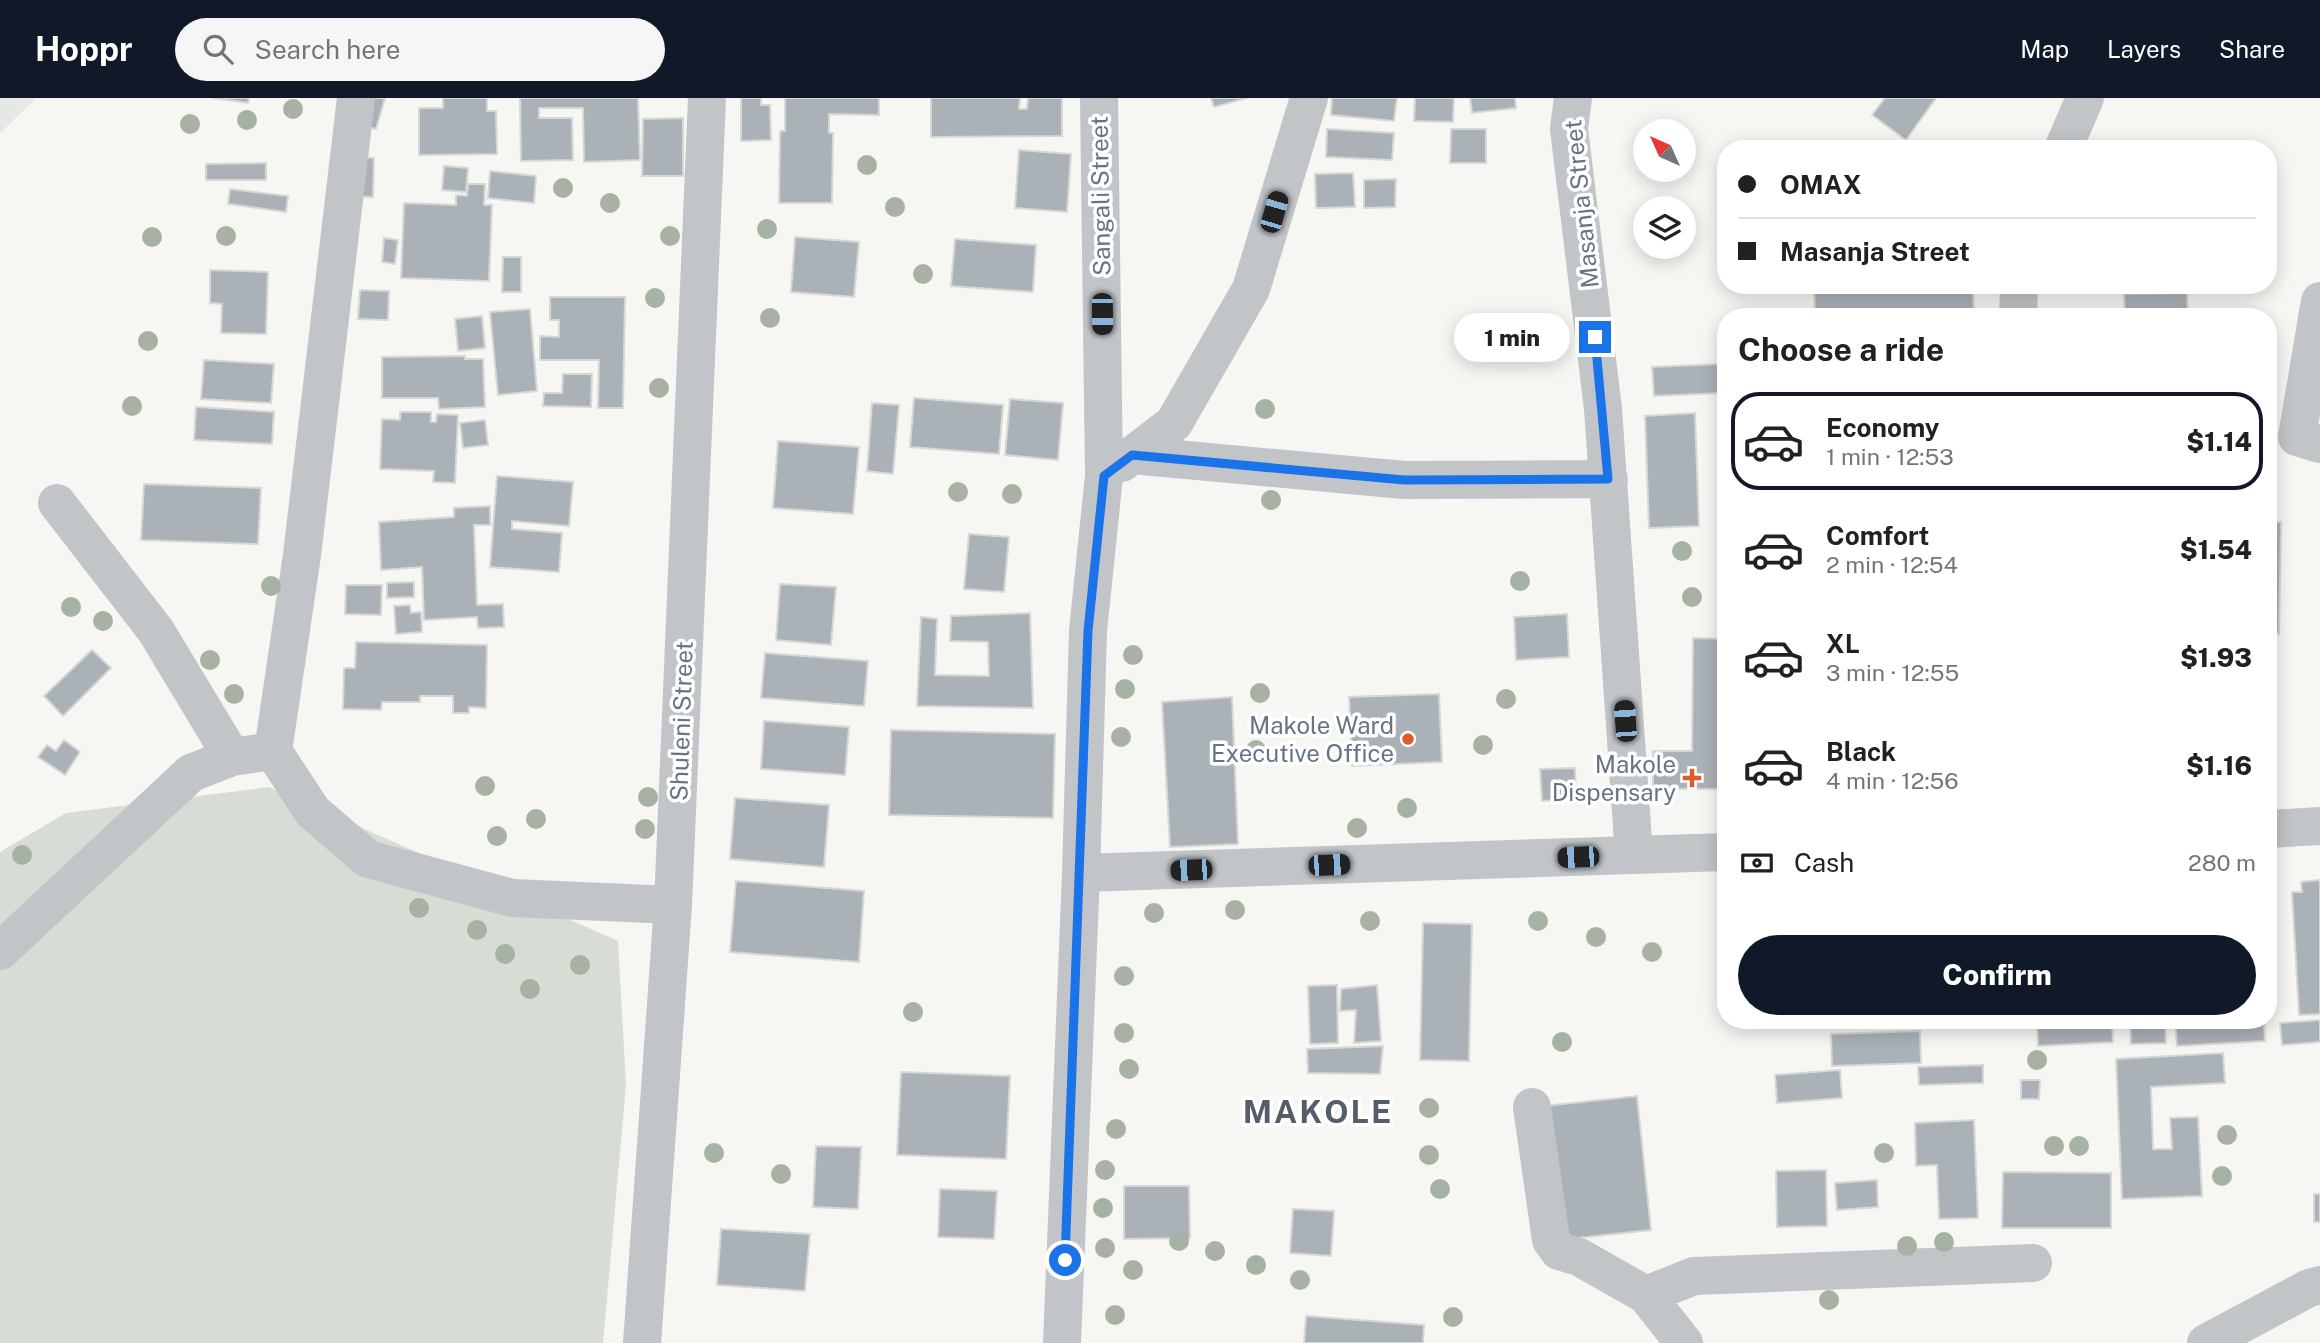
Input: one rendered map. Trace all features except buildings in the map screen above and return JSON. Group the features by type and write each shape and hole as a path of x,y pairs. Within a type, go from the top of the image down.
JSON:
{"street":[{"path":"356,98 302,555 272,751 313,812 368,859 512,898 673,905"},
{"name":"Shuleni Street","path":"642,1343 673,905 707,98"},
{"name":"Sangali Street","path":"1062,1343 1088,631 1118,466 1099,98"},
{"path":"1118,466 1174,423 1251,289 1309,98"},
{"name":"Masanja Street","path":"1573,98 1569,129 1604,409 1634,855"},
{"path":"2067,140 2085,98"},
{"path":"2295,440 2320,300"},
{"path":"1118,466 1404,480 1608,479"},
{"path":"57,503 156,631 232,757"},
{"path":"0,951 191,773 232,757 272,751"},
{"path":"2277,828 2320,826"},
{"path":"1081,873 1717,852"},
{"path":"1532,1107 1551,1240 1559,1251 1579,1257 1646,1295 1684,1343"},
{"path":"1646,1295 1694,1276 2033,1263"},
{"path":"2206,1343 2309,1288 2320,1285"}],"shaded area":[{"path":"0,98 36,98 0,133"},
{"path":"269,787 618,941 626,1085 603,1343 0,1343 0,852 66,813"}],"place":[{"name":"Makole Ward Executive Office","path":"1408,739"},
{"name":"Makole Dispensary","path":"1692,778"}],"district":[{"name":"MAKOLE","path":"1318,1111"}],"route":[{"path":"1065,1260 1088,631 1104,476 1132,455 1404,480 1608,479 1604,409 1595,337"}]}
